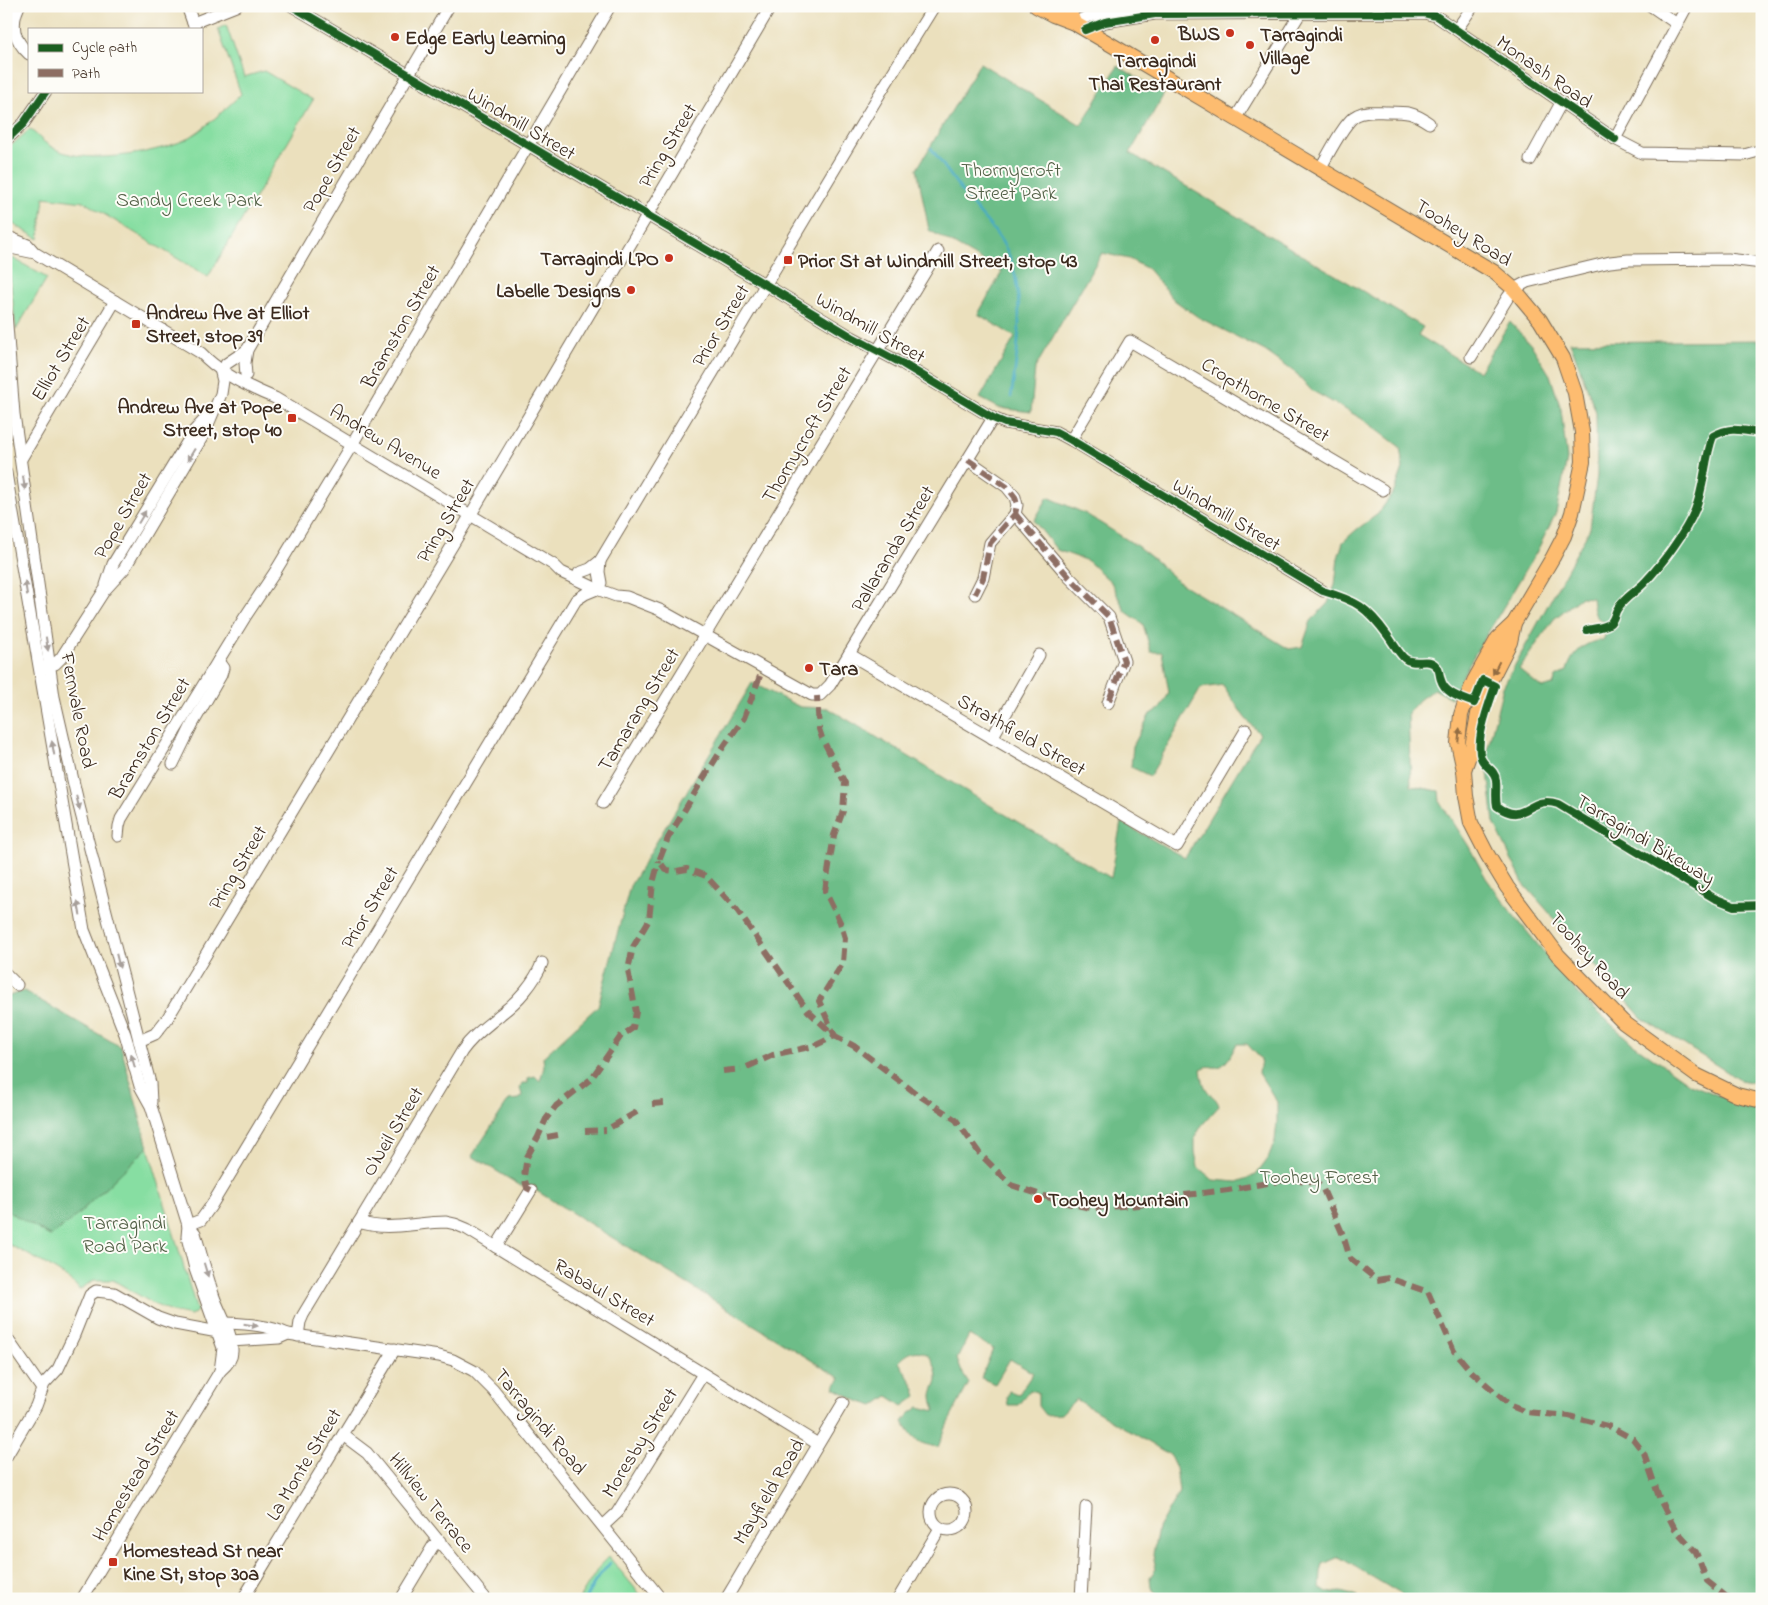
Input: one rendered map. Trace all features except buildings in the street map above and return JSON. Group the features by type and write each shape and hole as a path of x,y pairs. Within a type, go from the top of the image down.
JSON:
{"main road":[{"name":"Toohey Road","path":"1036,6 1078,25 1494,272 1514,289 1540,320 1563,358 1575,394 1582,432 1583,462 1576,497 1564,536 1514,623 1510,642 1489,683 1478,714 1472,746 1464,770 1471,823 1507,887 1558,955 1624,1022 1696,1076 1738,1095 1762,1101"},
{"name":"Toohey Road","path":"1056,6 1078,25"},
{"path":"1068,6 1078,25"},
{"path":"1078,25 1080,6"}],"street":[{"path":"19,6 15,13 13,26 18,39 28,53"},
{"path":"187,6 194,26 236,6"},
{"name":"Windmill Street","path":"292,6 766,285 852,338 1005,424 1056,432 1071,440 1323,591"},
{"name":"Pope Street","path":"244,378 247,350 449,6"},
{"name":"Bramston Street","path":"118,836 121,819 244,617 276,572 610,6"},
{"name":"Pring Street","path":"139,1041 155,1034 167,1019 471,514 771,6"},
{"name":"Prior Street","path":"576,576 600,561 934,6"},
{"path":"1457,29 1473,6"},
{"path":"1651,6 1677,24"},
{"path":"1615,139 1687,6"},
{"name":"Monash Road","path":"1078,25 1086,17 1100,13 1131,16 1159,14 1299,15 1424,13 1436,16 1457,29 1561,103 1626,146 1642,153 1744,155 1762,150"},
{"path":"1235,119 1299,15"},
{"path":"6,140 24,123 45,92"},
{"path":"1530,160 1561,103"},
{"path":"1320,169 1346,125 1357,115 1370,112 1407,112 1416,114 1429,123"},
{"name":"Andrew Avenue","path":"6,236 28,245 34,253"},
{"name":"Andrew Avenue","path":"6,247 34,253 202,353 214,356 223,366 244,378 264,386 275,398 471,514 554,565 561,572 599,586 616,596 626,597 660,610 808,694 820,695"},
{"name":"Thornycroft Street","path":"705,636 938,251"},
{"path":"1471,357 1514,289 1538,278 1619,261 1728,259 1762,263"},
{"name":"Elliot Street","path":"21,460 115,301"},
{"name":"Fernvale Road","path":"6,313 14,414 54,697 65,748 150,1083 152,1106 188,1225 187,1238 195,1269 222,1327"},
{"name":"Cropthorne Street","path":"1071,440 1130,341 1383,490"},
{"name":"Pope Street","path":"51,666 62,658 104,591 124,569 204,434 221,394 223,366 247,350"},
{"path":"221,394 244,378"},
{"name":"Pallaranda Street","path":"820,695 830,685 993,418"},
{"path":"968,460 1007,486 1012,492 1017,505 1015,514 990,543 983,578 975,594"},
{"name":"Fernvale Road","path":"6,473 84,930 125,1034 140,1086 152,1106"},
{"path":"1015,514 1070,577 1110,617 1124,660 1108,704"},
{"path":"576,600 599,586 600,561"},
{"path":"576,576 576,600"},
{"name":"Prior Street","path":"188,1225 201,1220 211,1206 576,600"},
{"name":"Tamarang Street","path":"603,803 705,636"},
{"name":"Strathfield Street","path":"849,654 1177,846 1246,730"},
{"path":"992,738 1039,656"},
{"name":"Bramston Street","path":"173,764 192,725 221,676 224,668 218,661"},
{"path":"38,668 51,666"},
{"name":"O'Neil Street","path":"293,1335 303,1315 470,1039 508,1008 534,980 542,963"},
{"path":"6,974 17,985"},
{"path":"496,1248 531,1190"},
{"name":"Rabaul Street","path":"359,1222 383,1227 446,1222 467,1229 818,1444"},
{"name":"Tarragindi Road","path":"42,1389 58,1369 90,1295 96,1291 114,1293 167,1322 222,1327 243,1324 279,1330 293,1335 446,1358 474,1371 494,1390 661,1599"},
{"path":"222,1327 231,1341"},
{"name":"Homestead Street","path":"220,1371 223,1348 222,1327"},
{"name":"Tarragindi Road","path":"231,1341 279,1338 293,1335"},
{"path":"6,1337 42,1389 36,1406 6,1457"},
{"name":"Homestead Street","path":"82,1599 220,1371 227,1365 232,1353 231,1341"},
{"name":"La Monte Street","path":"243,1599 396,1349"},
{"name":"Moresby Street","path":"603,1526 617,1513 703,1374"},
{"name":"Mayfield Road","path":"726,1599 843,1403"},
{"name":"Hillview Terrace","path":"343,1435 367,1453 440,1540 486,1599"},
{"path":"1081,1599 1086,1506"},
{"path":"898,1599 940,1528"},
{"path":"401,1599 433,1546 440,1540"}],"green space":[{"name":"Sandy Creek Park","path":"226,25 244,77 264,71 313,100 208,277 84,202 44,197 39,239 6,220 6,150 30,129 47,144 64,152 80,156 117,156 154,150 185,140 222,112 241,94 218,29"},
{"name":"Toohey Forest","path":"980,63 1081,125 1118,66 1164,94 1130,153 1423,327 1418,335 1479,372 1510,322 1532,346 1550,375 1561,409 1567,459 1556,513 1536,553 1469,664 1451,698 1434,689 1419,700 1408,713 1411,786 1439,791 1440,802 1468,845 1486,878 1511,912 1579,995 1632,1043 1690,1084 1762,1111 1762,1599 1409,1599 1339,1557 1323,1564 1320,1588 1327,1593 1341,1592 1358,1597 1357,1599 1190,1599 1187,1597 1162,1599 1151,1588 1150,1577 1156,1569 1153,1554 1158,1528 1179,1492 1176,1468 1170,1455 1076,1399 1061,1414 1045,1415 1038,1406 1038,1392 1030,1390 1018,1405 1008,1405 1009,1391 1019,1394 1033,1373 1010,1359 995,1384 981,1378 993,1349 969,1335 957,1359 969,1383 938,1447 920,1442 903,1422 909,1414 919,1407 935,1411 932,1396 937,1379 933,1361 929,1356 918,1351 912,1352 899,1362 914,1387 917,1396 903,1406 888,1396 874,1406 858,1401 834,1388 840,1378 527,1185 521,1186 472,1156 509,1100 520,1099 522,1083 528,1083 528,1078 535,1076 540,1081 544,1067 543,1057 598,1006 630,886 752,683 800,707 828,708 1111,878 1121,822 1185,858 1260,734 1245,718 1223,685 1201,688 1150,776 1131,767 1133,746 1150,714 1160,709 1169,693 1162,652 1151,652 1143,624 1125,611 1111,582 1088,561 1057,550 1034,521 1048,497 1086,514 1137,546 1177,581 1289,649 1302,647 1311,621 1328,603 1335,585 1338,558 1343,542 1378,514 1395,490 1403,468 1400,447 1364,420 1311,390 1297,374 1265,351 1198,317 1174,300 1148,269 1129,259 1102,253 1035,368 1031,412 999,408 980,398 1015,337 978,314 1002,272 929,230 917,169","holes":["1237,1044 1247,1044 1261,1059 1259,1073 1277,1102 1275,1141 1268,1159 1256,1175 1237,1182 1213,1180 1198,1167 1195,1152 1195,1137 1202,1125 1219,1106 1205,1088 1201,1069 1221,1066 1227,1061"]},
{"path":"13,258 47,278 16,330 9,267"},
{"path":"1762,340 1762,1084 1740,1080 1642,1018 1523,883 1494,823 1486,755 1503,687 1590,528 1597,475 1596,412 1570,342","holes":["1581,597 1592,598 1595,614 1607,624 1607,632 1603,640 1585,646 1575,654 1567,671 1556,677 1553,685 1542,688 1519,669 1554,619"]},
{"path":"24,991 121,1047 148,1147 72,1220 50,1236 6,1210 6,997"},
{"name":"Tarragindi Road Park","path":"148,1147 197,1311 191,1316 171,1312 113,1280 94,1280 79,1290 68,1278 6,1243 6,1210 50,1236 72,1220"},
{"path":"609,1557 644,1599 579,1599 599,1567"}],"waterway":[{"path":"931,148 967,198 1000,238 1014,269 1019,306 1019,325 1011,397"},
{"path":"585,1599 596,1580 610,1563"}],"marked path":[{"path":"968,460 1007,487 1015,497 1017,505 1015,514 990,543 983,578 975,594"},
{"path":"1015,514 1069,577 1109,617 1124,661 1108,703"},
{"path":"760,676 744,718 703,779 668,838 659,861 666,870 687,869 706,876 737,910 808,1011 835,1036 854,1046 917,1094 956,1120 980,1154 1011,1185 1062,1202 1090,1208 1139,1205 1185,1195 1228,1190 1290,1179 1316,1182 1322,1187 1343,1235 1350,1258 1377,1280 1389,1278 1428,1292 1454,1351 1471,1371 1511,1406 1526,1412 1569,1416 1611,1427 1633,1439 1644,1453 1660,1500 1675,1529 1696,1552 1707,1581 1729,1599"},
{"path":"747,1067 773,1055 814,1046 835,1036 819,1001 843,963 845,938 840,922 825,891 834,835 843,811 845,783 819,729 817,696"},
{"path":"531,1190 527,1188 524,1176 527,1157 546,1119 556,1106 591,1079 621,1036 633,1028 636,1012 628,970 633,947 649,920 653,883 659,861"},
{"path":"723,1071 741,1069"},
{"path":"652,1104 665,1103"},
{"path":"611,1127 642,1109"},
{"path":"585,1131 606,1130"},
{"path":"547,1137 558,1135"}],"cycle path":[{"name":"Tarragindi Bikeway","path":"292,6 852,337 903,364 993,418 1005,423 1056,432 1323,591 1345,598 1360,606 1381,626 1404,658 1412,662 1433,663 1438,669 1443,685 1455,695 1474,703 1483,680 1495,686 1481,732 1480,750 1482,761 1495,776 1497,806 1507,812 1515,813 1540,803 1558,804 1714,898 1734,906 1762,905"},
{"path":"1085,30 1105,22 1155,14 1424,13 1436,16 1615,139"},
{"path":"6,140 24,123 45,92"},
{"path":"1587,630 1609,624 1621,604 1652,575 1680,538 1691,519 1698,501 1713,436 1731,430 1760,433 1762,435"}],"place":[{"name":"BWS","path":"1230,33"},
{"name":"Edge Early Learning","path":"395,37"},
{"name":"Tarragindi Thai Restaurant","path":"1155,40"},
{"name":"Tarragindi Village","path":"1250,45"},
{"name":"Tarragindi LPO","path":"669,258"},
{"name":"Prior St at Windmill Street, stop 43","path":"788,260"},
{"name":"Labelle Designs","path":"631,290"},
{"name":"Andrew Ave at Elliot Street, stop 39","path":"136,324"},
{"name":"Andrew Ave at Pope Street, stop 40","path":"292,418"},
{"name":"Tara","path":"809,668"},
{"name":"Toohey Mountain","path":"1038,1199"},
{"name":"Homestead St near Kine St, stop 30a","path":"113,1562"}],"park label":[{"name":"Thornycroft Street Park","path":"1011,180"}]}
